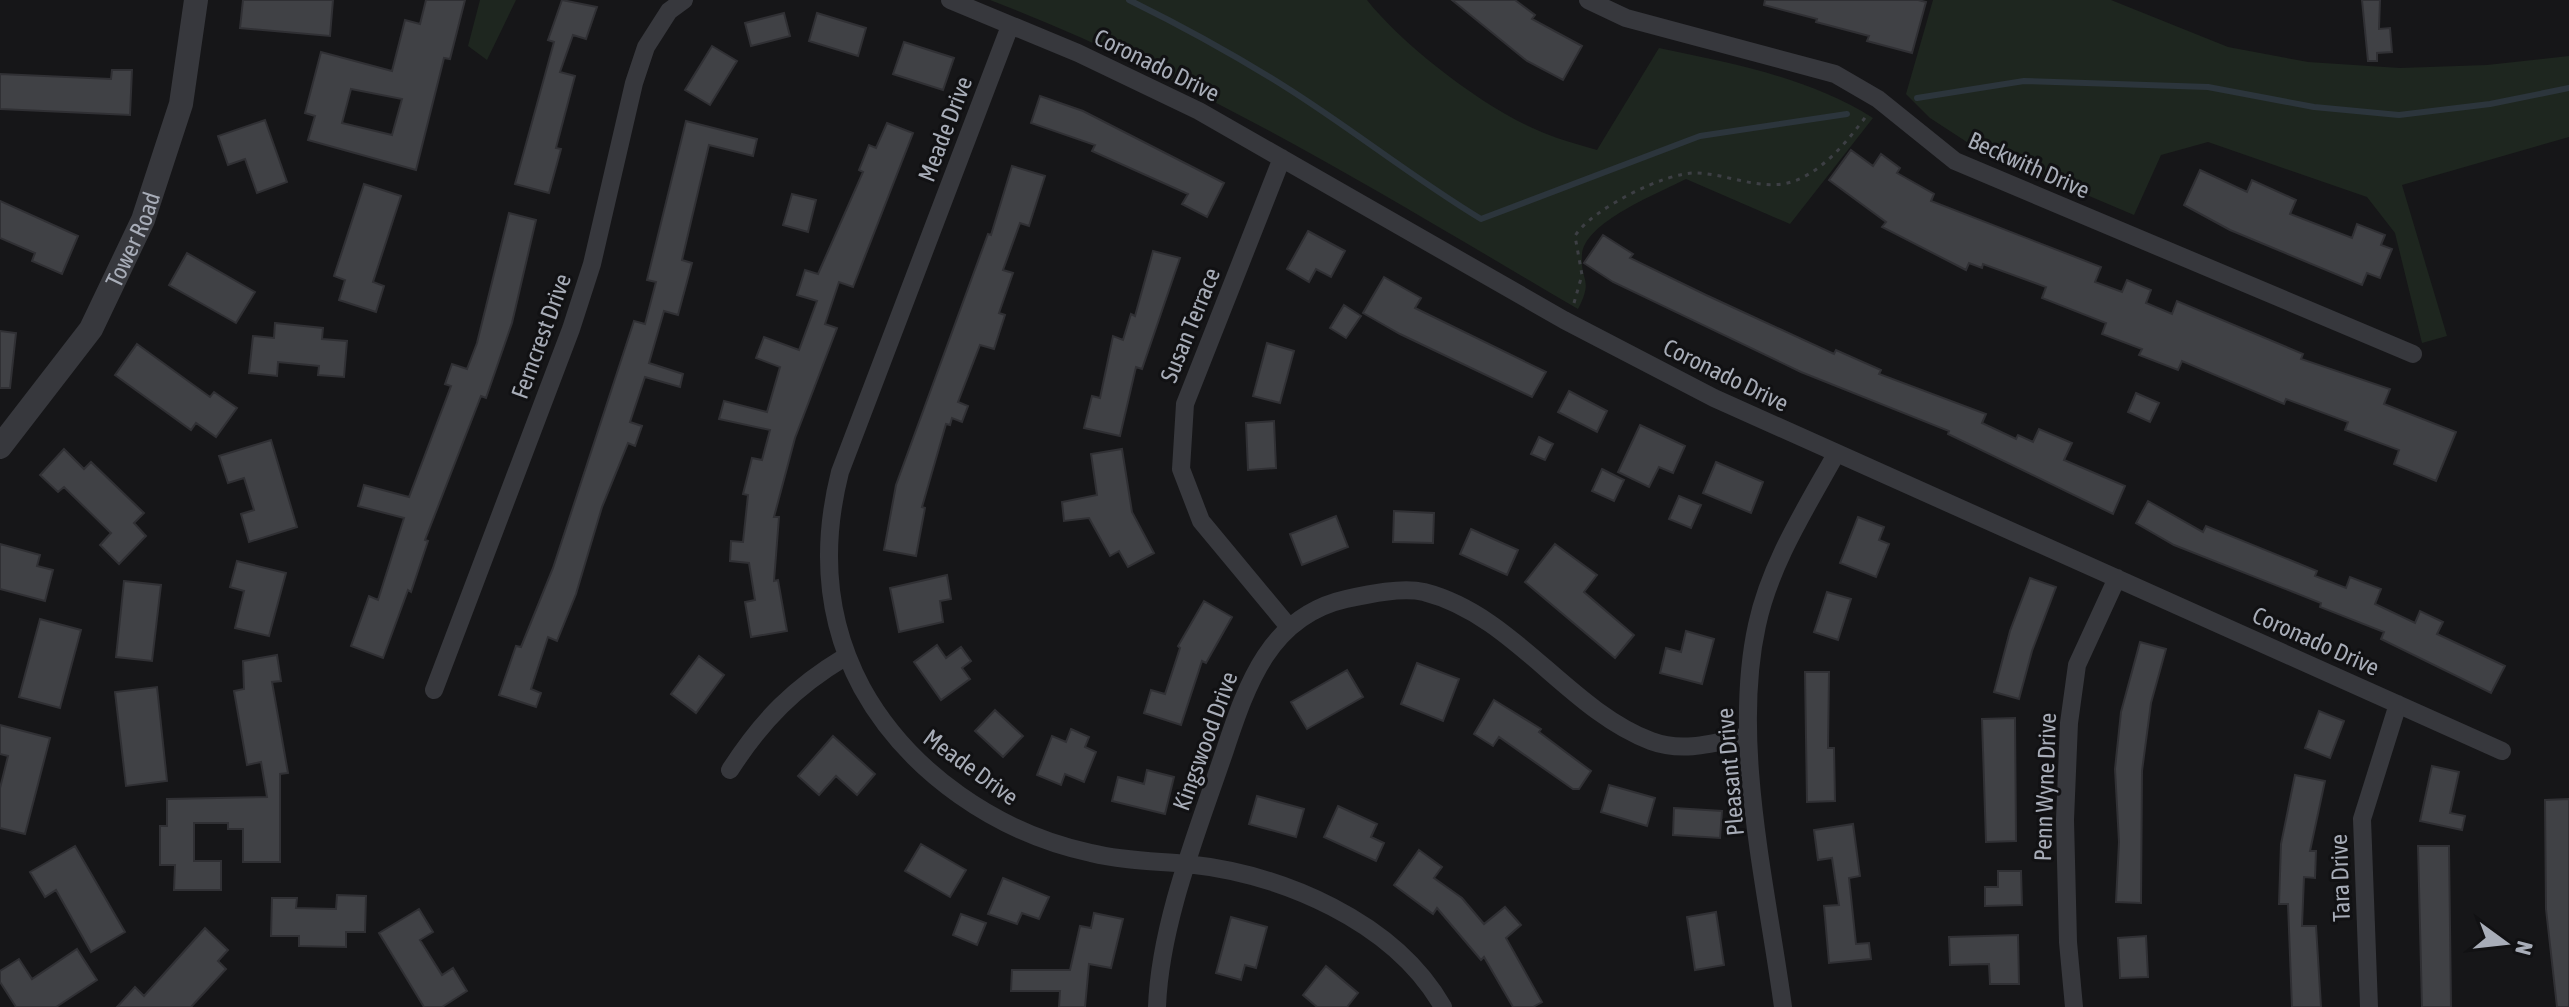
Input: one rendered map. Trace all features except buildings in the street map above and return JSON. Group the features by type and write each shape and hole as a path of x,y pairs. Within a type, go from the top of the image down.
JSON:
{"street":[{"name":"Tower Road","path":"0,447 91,329 143,220 181,104 196,0"},
{"name":"Ferncrest Drive","path":"434,690 571,329 592,264 634,83 646,47 669,11 684,0"},
{"name":"Coronado Drive","path":"950,0 1078,53 1199,111 1564,320 1714,398 2502,751"},
{"name":"Beckwith Drive","path":"1588,0 1626,18 1808,64 1835,74 1878,99 1955,161 2413,354"},
{"name":"Meade Drive","path":"1010,26 840,472 828,517 828,571 845,657 876,713 904,749 978,806 1011,826 1091,853 1155,864 1187,864 1296,889 1338,911 1407,960 1443,1007"},
{"name":"Susan Terrace","path":"1282,158 1185,404 1181,469 1201,521 1289,627"},
{"name":"Pleasant Drive","path":"1783,1007 1746,736 1748,675 1761,609 1797,523 1836,454"},
{"name":"Penn Wyne Drive","path":"2074,1007 2068,942 2065,820 2069,723 2077,665 2117,578"},
{"name":"Kingswood Drive","path":"1157,1007 1158,977 1187,864 1246,686 1268,651 1289,627 1326,604 1366,595 1422,591 1450,602 1491,626 1624,728 1653,742 1687,748 1746,736"},
{"path":"730,770 772,711 796,689 845,657"},
{"name":"Tara Drive","path":"2369,1007 2362,819 2398,704"}],"path":[{"path":"1564,320 1581,287 1575,236 1592,216 1683,173 1783,184 1800,177 1847,141 1878,99"}],"shaded area":[{"path":"480,0 516,0 487,60 468,46"},
{"path":"990,0 1367,0 1424,57 1473,94 1522,123 1597,150 1659,48 1743,66 1796,82 1873,118 1790,224 1686,179 1609,220 1586,243 1582,264 1586,285 1578,309 1363,183 1217,103 1067,31"},
{"path":"1933,0 2111,0 2228,47 2308,62 2400,68 2487,65 2569,56 2569,137 2402,185 2447,336 2422,343 2395,233 2367,197 2208,142 2161,155 2134,215 1976,148 1930,118 1906,94"}],"waterway":[{"path":"1129,0 1284,86 1481,219 1700,136 1847,114"},
{"path":"1917,98 2024,81 2208,87 2314,107 2399,115 2490,104 2569,88"}]}
